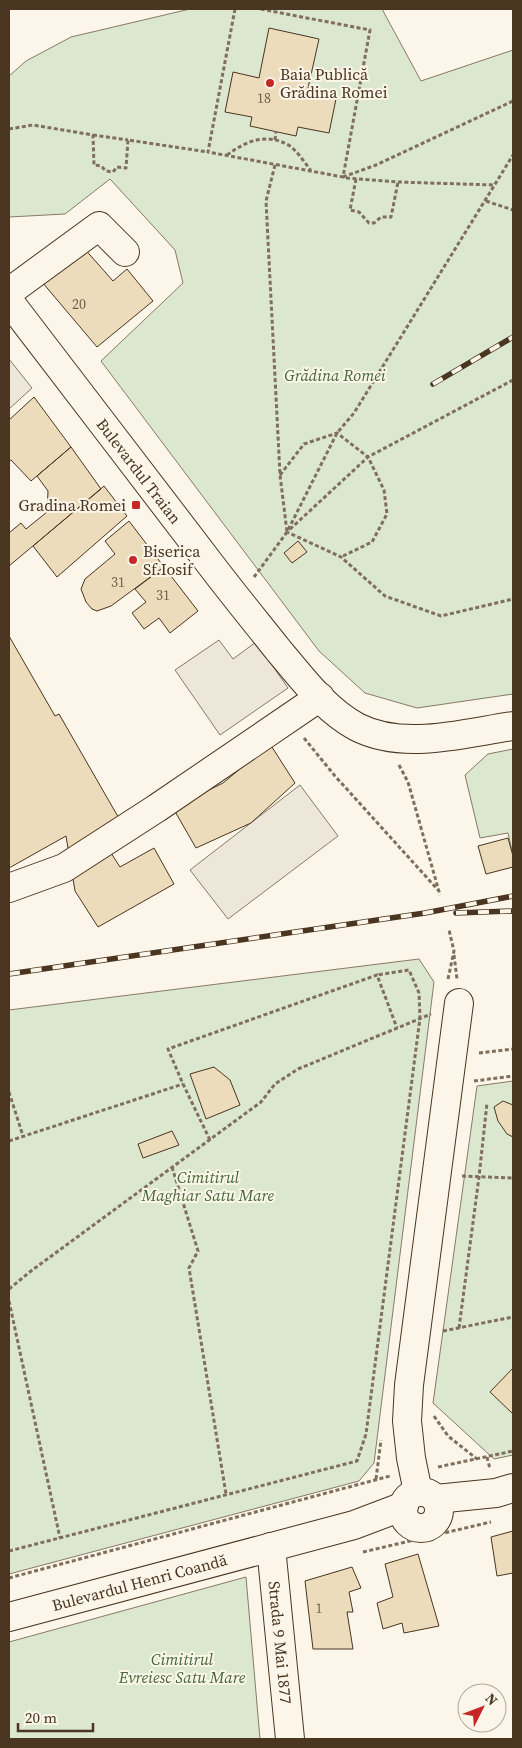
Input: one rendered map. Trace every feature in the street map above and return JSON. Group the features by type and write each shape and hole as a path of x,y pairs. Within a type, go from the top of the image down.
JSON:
{"street":[{"path":"9,292 99,226 125,252"},
{"name":"Bulevardul Traian","path":"9,301 235,596 320,698 338,714 358,727 382,736 411,739 439,737 513,726"},
{"path":"9,888 64,868 320,698"},
{"path":"421,1507 411,1458 407,1421 409,1385 459,1003"},
{"name":"Bulevardul Henri Coandă","path":"9,1617 421,1507 505,1490"},
{"name":"Strada 9 Mai 1877","path":"271,1547 290,1739"}],"path":[{"path":"208,152 235,9"},
{"path":"260,9 370,30 343,178"},
{"path":"343,178 376,165 513,101"},
{"path":"9,129 33,125 227,155 343,178 495,186"},
{"path":"275,140 276,131"},
{"path":"93,135 94,165 113,172 117,168 126,168 128,140"},
{"path":"227,155 240,146 256,139 275,140 290,146 311,171"},
{"path":"249,584 287,532 337,433 354,412 513,155"},
{"path":"275,165 266,201 280,475 287,532"},
{"path":"356,179 350,210 359,212 369,223 374,223 381,217 392,217 398,182"},
{"path":"486,200 513,210"},
{"path":"287,532 368,458 513,380"},
{"path":"280,475 304,444 337,433"},
{"path":"337,433 368,458 384,490 387,514 372,542 341,557"},
{"path":"287,532 341,557 385,596 441,616 513,599"},
{"path":"288,718 335,776 439,893 408,782 398,763"},
{"path":"9,1551 357,1460 366,1434 420,1018 419,993 409,970 377,975 168,1049 210,1140"},
{"path":"377,975 396,1028"},
{"path":"9,1290 31,1270 261,1102 275,1084 298,1069 434,1013"},
{"path":"477,1054 513,1048"},
{"path":"472,1081 513,1076"},
{"path":"9,1141 183,1084"},
{"path":"9,1092 22,1136"},
{"path":"459,1328 487,1104"},
{"path":"172,1167 198,1251 189,1268 226,1494"},
{"path":"459,1176 513,1178"},
{"path":"9,1301 60,1538"},
{"path":"437,1332 513,1317"},
{"path":"477,1460 513,1451"},
{"path":"9,1578 376,1479"},
{"path":"361,1552 493,1521"}],"green space":[{"name":"Grădina Romei","path":"190,9 382,9 421,81 513,50 513,694 417,708 365,693 319,651 101,361 183,283 175,250 110,179 65,214 9,217 9,76 26,61 71,37"},
{"path":"513,749 513,855 508,833 480,838 465,775 488,754"},
{"name":"Cimitirul Maghiar Satu Mare","path":"419,959 434,982 374,1463 359,1481 9,1574 9,1010"},
{"path":"513,1081 513,1455 494,1459 433,1403 477,1086"},
{"name":"Cimitirul Evreiesc Satu Mare","path":"246,1577 260,1739 9,1739 9,1642"}],"shaded area":[{"path":"9,359 32,388 9,409"},
{"path":"219,640 233,659 256,642 288,688 220,735 175,670"},
{"path":"300,785 338,836 228,919 190,870"}],"building":[{"name":"Baia Publică Grădina Romei","path":"269,28 319,39 308,88 337,94 329,133 298,127 296,136 250,126 252,117 225,112 233,72 259,78"},
{"path":"83,247 113,281 127,269 153,301 97,347 42,282"},
{"path":"34,397 71,447 31,481 11,460 9,461 9,420"},
{"path":"71,447 101,489 9,566 9,533 21,523 26,529 47,512 48,491 37,476"},
{"path":"104,486 127,516 57,577 33,546"},
{"name":"Biserica Sf.Iosif","path":"129,521 164,567 111,606 97,611 92,609 86,602 81,589 85,579 115,554 105,541"},
{"path":"298,541 307,552 292,563 284,553"},
{"path":"164,567 198,611 170,633 159,618 144,629 132,613 146,602 135,589"},
{"path":"9,636 55,716 59,714 132,841 111,853 120,867 154,848 174,884 98,927 75,891 66,836 9,868"},
{"path":"270,744 295,783 251,823 196,848 173,808 223,783"},
{"path":"508,838 513,856 513,867 486,874 478,846"},
{"path":"214,1067 230,1080 240,1105 206,1119 190,1074"},
{"path":"503,1101 513,1105 513,1137 507,1134 498,1121 494,1107"},
{"path":"172,1131 179,1145 143,1158 138,1144"},
{"path":"513,1368 513,1414 490,1392"},
{"path":"513,1531 513,1573 497,1576 491,1537"},
{"path":"418,1554 439,1626 404,1633 402,1623 383,1629 377,1603 393,1597 385,1564"},
{"path":"352,1567 361,1588 349,1592 353,1612 347,1612 353,1649 313,1649 305,1581"}],"railway":[{"path":"433,384 513,337"},
{"path":"9,974 425,913 513,896"},
{"path":"456,913 513,911"}],"place":[{"name":"Baia Publică Grădina Romei","path":"270,83"},
{"name":"Gradina Romei","path":"136,505"},
{"name":"Biserica Sf.Iosif","path":"133,560"}]}
